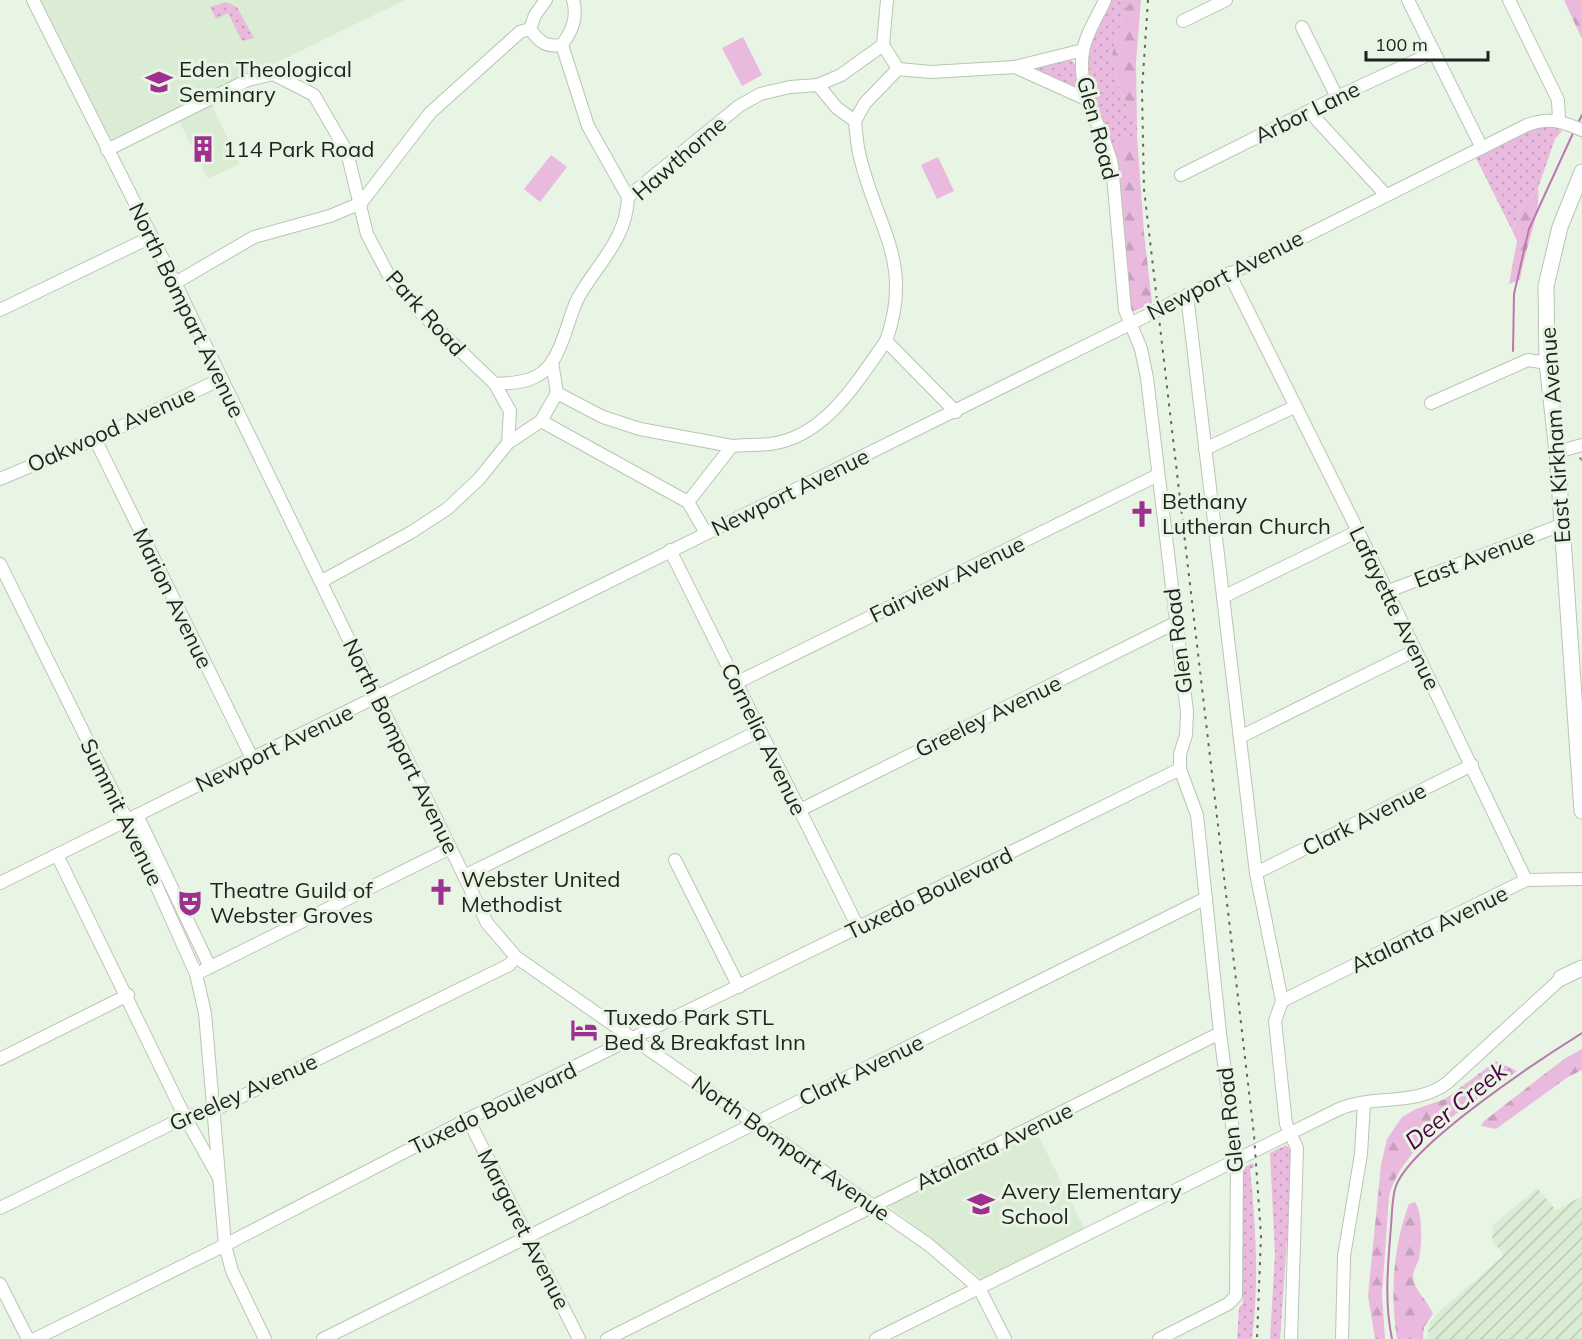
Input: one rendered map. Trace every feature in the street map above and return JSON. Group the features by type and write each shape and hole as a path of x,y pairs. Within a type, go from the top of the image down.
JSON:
{"main road":[{"name":"East Kirkham Avenue","path":"1582,172 1560,227 1546,286 1547,363 1557,452 1582,811"},
{"path":"1561,978 1582,966"}],"street":[{"name":"North Bompart Avenue","path":"33,0 322,581 487,923 516,957 929,1245 979,1288 1005,1339"},
{"path":"530,29 535,15 546,0"},
{"path":"530,29 539,41 549,47 562,45 572,30 575,6 573,0"},
{"path":"887,0 883,45 898,69"},
{"name":"Glen Road","path":"1105,0 1083,51 1086,99 1107,145 1112,165 1125,310 1140,349 1147,378 1187,712 1186,735 1180,754 1180,769 1197,815 1220,1034 1237,1161 1237,1292 1228,1304 1158,1339"},
{"path":"1183,21 1226,0"},
{"path":"1408,0 1482,148"},
{"path":"1509,0 1558,100 1559,120 1576,128"},
{"path":"1302,27 1337,96"},
{"path":"175,283 254,237 330,216 361,203 430,113 520,32 530,29"},
{"path":"562,45 588,126 628,197"},
{"name":"Hawthorne","path":"552,362 578,298 616,241 628,217 628,197 739,106 760,94 790,87 818,85 841,75 883,45"},
{"path":"898,69 931,72 1015,67 1083,51"},
{"name":"Arbor Lane","path":"1181,175 1337,96 1434,52"},
{"path":"1015,67 1086,99"},
{"path":"557,393 603,417 640,429 732,446 772,444 812,429 836,408 886,341 890,328 896,281 894,257 860,158 855,121 865,103 898,69"},
{"name":"Park Road","path":"107,150 248,80 273,74 314,94 347,152 367,234 400,291 495,384 510,411 508,443"},
{"path":"818,85 837,108 855,121"},
{"path":"1311,110 1317,120 1385,194"},
{"name":"Newport Avenue","path":"0,883 670,550 956,412 1385,194 1527,125 1542,119 1559,120"},
{"path":"0,310 151,237"},
{"name":"Lafayette Avenue","path":"1229,273 1358,531 1526,880"},
{"path":"1183,297 1205,449 1256,873 1282,1001 1275,1021 1286,1124 1297,1148 1298,1156 1292,1241 1291,1339"},
{"path":"886,341 956,412"},
{"path":"1431,403 1528,360 1547,363"},
{"path":"322,581 410,533 447,509 479,479 508,443 541,421 557,393 552,362 526,382 495,384"},
{"name":"Oakwood Avenue","path":"0,479 95,439 221,379"},
{"path":"1205,449 1294,407"},
{"path":"541,421 688,502 706,533"},
{"name":"Marion Avenue","path":"95,439 252,758"},
{"path":"1557,452 1582,445"},
{"path":"688,502 732,446"},
{"name":"Fairview Avenue","path":"736,683 1158,475"},
{"name":"East Avenue","path":"1386,592 1561,525"},
{"path":"1223,597 1358,531"},
{"name":"Cornelia Avenue","path":"670,550 858,927"},
{"name":"Summit Avenue","path":"0,564 132,818 196,974 205,1013 225,1245 232,1271 265,1339"},
{"name":"Greeley Avenue","path":"800,810 1177,622"},
{"path":"1240,737 1414,651"},
{"path":"464,876 759,730"},
{"name":"Clark Avenue","path":"1256,873 1472,765"},
{"name":"Tuxedo Boulevard","path":"35,1339 225,1245 468,1119 636,1039 1180,769"},
{"path":"132,818 210,967"},
{"path":"196,974 450,848"},
{"name":"Summit Avenue","path":"57,855 128,995 185,1117 220,1179"},
{"path":"675,860 739,987"},
{"name":"Atalanta Avenue","path":"1282,1001 1526,880 1582,879"},
{"name":"Clark Avenue","path":"323,1339 1206,898"},
{"name":"Greeley Avenue","path":"0,1208 185,1117 214,1110 509,965 516,957"},
{"path":"876,1339 1346,1107 1413,1098 1442,1086 1561,978"},
{"path":"0,1059 128,995"},
{"name":"Atalanta Avenue","path":"607,1339 1220,1034"},
{"path":"1342,1339 1344,1256 1353,1187 1361,1154 1364,1103"},
{"name":"Margaret Avenue","path":"468,1119 579,1339"},
{"path":"0,1284 28,1339"}],"shaded area":[{"name":"Eden Theological Seminary","path":"41,0 405,0 208,96 239,164 208,179 175,113 113,141 110,140"},
{"name":"Avery Elementary School","path":"1035,1129 1085,1230 983,1280 888,1205"},
{"path":"1537,1188 1556,1210 1582,1196 1582,1339 1427,1339 1430,1322 1440,1311 1502,1257 1503,1253 1492,1241 1493,1225"}],"green space":[{"path":"1107,0 1133,0 1125,9 1112,54 1120,90 1137,125 1137,136 1126,136 1118,141 1114,153 1093,102 1087,63 1094,30"},
{"path":"1133,0 1141,0 1136,63 1137,125 1120,90 1112,54 1125,9"},
{"path":"1564,0 1582,0 1582,39"},
{"path":"226,2 237,7 254,38 242,41 228,13 216,19 210,7"},
{"path":"743,37 762,75 742,86 722,48"},
{"path":"1069,58 1077,66 1078,82 1075,88 1033,72 1033,66"},
{"path":"1535,127 1554,127 1562,131 1555,139 1538,188 1520,211 1512,230 1475,156"},
{"path":"1126,136 1137,136 1152,303 1130,313 1114,153 1118,141"},
{"path":"551,155 567,167 540,202 524,189"},
{"path":"938,157 954,191 937,199 921,165"},
{"path":"1538,188 1535,221 1520,280 1509,284 1517,241 1512,230 1520,211"},
{"path":"1582,1049 1582,1070 1568,1077 1496,1129 1481,1126 1484,1121 1564,1059"},
{"path":"1496,1061 1517,1071 1442,1125 1409,1158 1397,1177 1389,1197 1382,1294 1385,1339 1375,1339 1368,1296 1381,1165 1387,1139 1402,1117 1416,1109 1445,1099"},
{"path":"1286,1145 1291,1150 1292,1169 1280,1339 1270,1339 1275,1254 1270,1153"},
{"path":"1253,1163 1254,1167 1250,1169 1256,1254 1254,1318 1252,1339 1237,1339 1239,1308 1243,1303 1242,1168"},
{"path":"1415,1202 1421,1221 1421,1238 1419,1259 1413,1277 1433,1314 1424,1327 1423,1339 1397,1339 1394,1305 1396,1253 1409,1204"}],"waterway":[{"path":"1578,123 1582,115"},
{"path":"1513,351 1514,294 1529,229 1574,131"},
{"name":"Deer Creek","path":"1392,1339 1387,1282 1392,1207 1395,1189 1405,1171 1423,1150 1448,1128 1508,1082 1582,1033"}],"railway":[{"path":"1148,0 1142,90 1144,189 1254,1135 1261,1236 1257,1339"}],"place":[{"name":"Eden Theological Seminary","path":"159,82"},
{"name":"114 Park Road","path":"203,149"},
{"name":"Bethany Lutheran Church","path":"1142,514"},
{"name":"Webster United Methodist","path":"441,892"},
{"name":"Theatre Guild of Webster Groves","path":"190,903"},
{"name":"Tuxedo Park STL Bed & Breakfast Inn","path":"584,1030"},
{"name":"Avery Elementary School","path":"981,1204"}]}
